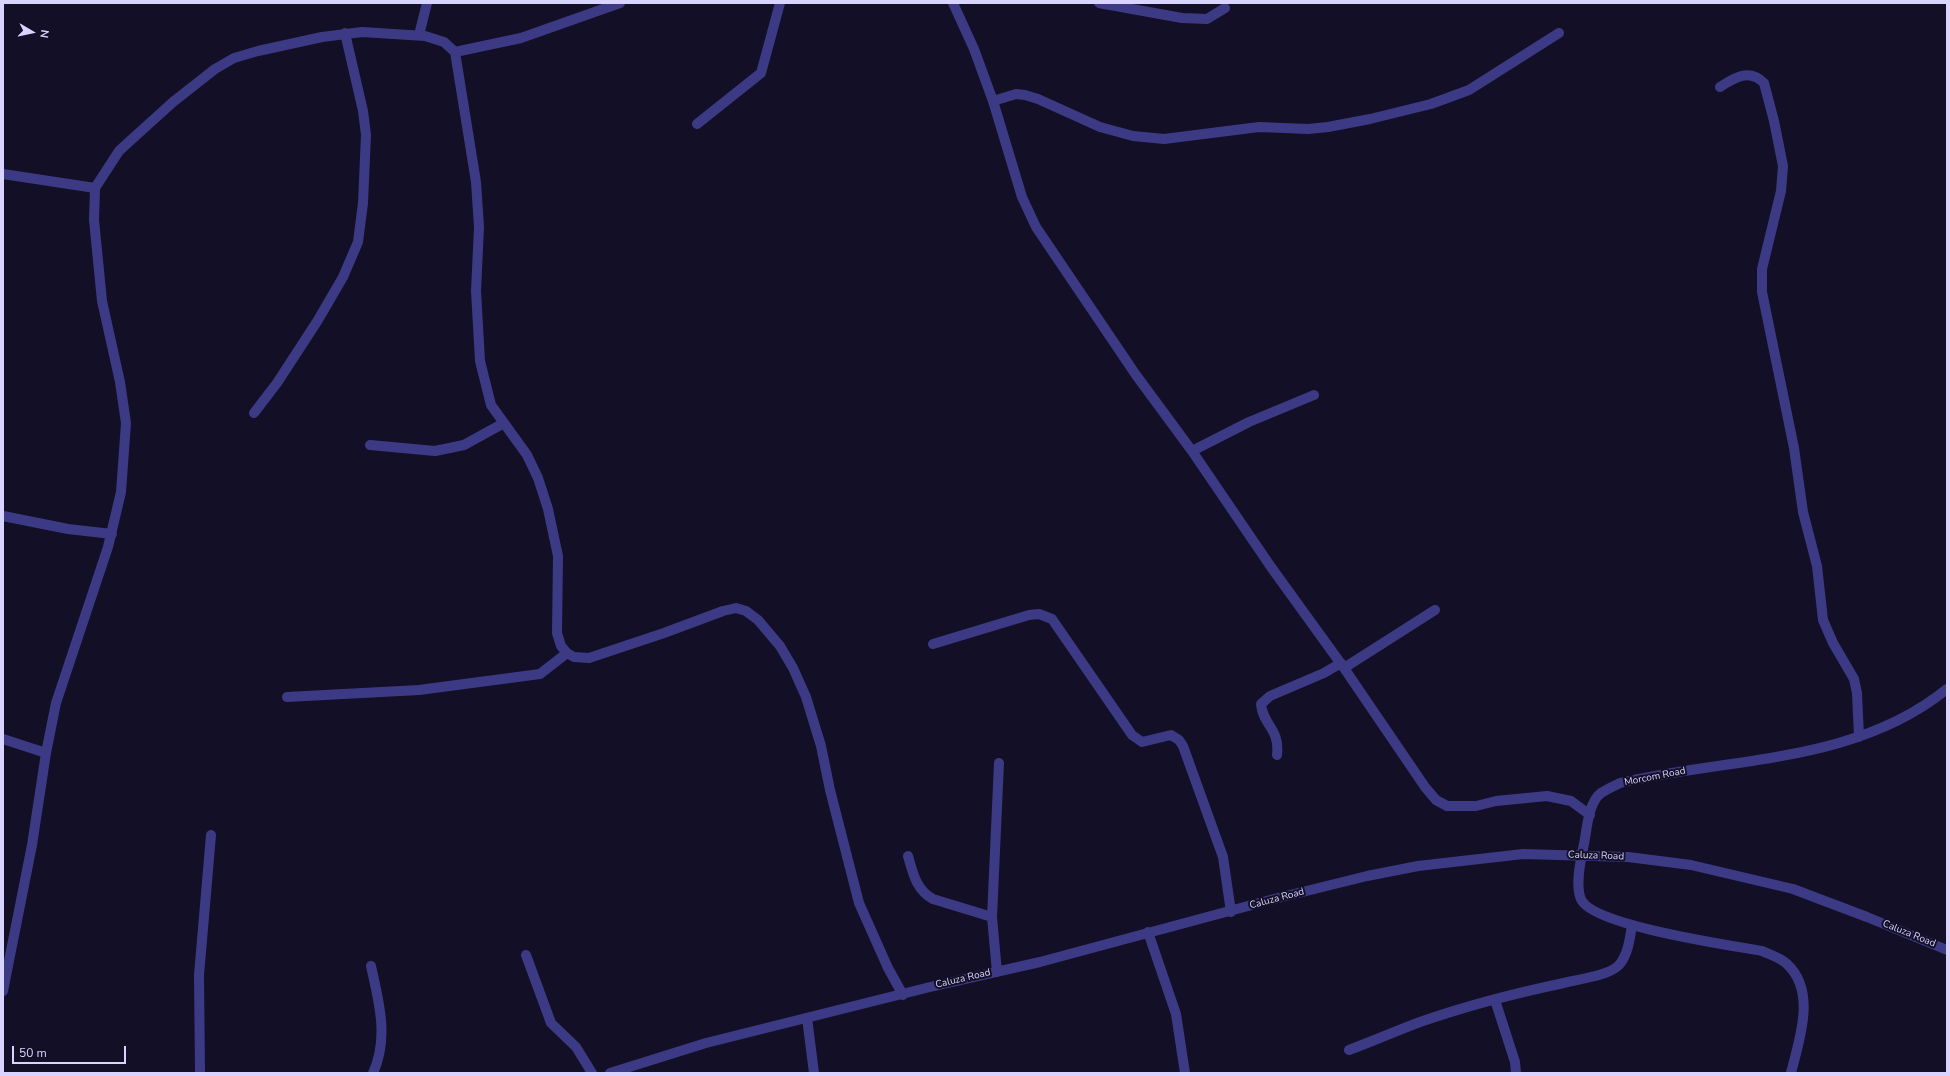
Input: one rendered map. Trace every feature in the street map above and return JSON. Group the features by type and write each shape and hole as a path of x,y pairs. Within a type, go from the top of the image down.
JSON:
{"street":[{"path":"418,35 427,3"},
{"path":"455,52 521,38 620,3"},
{"path":"697,124 761,73 780,3"},
{"path":"953,3 974,49 993,101 1022,197 1036,227 1145,388 1192,451 1271,567 1343,665 1425,787 1436,800 1447,806 1476,806 1526,797 1559,797 1571,801 1590,815"},
{"path":"1099,3 1195,19 1211,17 1225,8"},
{"path":"254,413 277,383 318,320 343,277 358,242 363,203 366,135 363,111 345,33"},
{"path":"3,991 32,844 46,753 60,686 112,534 121,492 126,423 120,382 102,302 94,220 95,188 123,147 173,102 215,69 234,58 258,51 345,33 418,35 436,38 455,52 476,182 479,227 476,291 480,361 491,405 527,455 538,478 548,509 558,556 557,633 561,646 566,653 574,657 589,658 664,634 723,611 736,608 746,611 758,620 790,663 806,697 821,746 830,790 859,904 888,968 903,995"},
{"path":"993,101 1016,94 1024,95 1038,99 1100,127 1133,136 1164,139 1260,127 1308,129 1328,127 1370,119 1431,104 1464,92 1560,33"},
{"path":"1720,87 1736,77 1746,74 1759,78 1764,83 1782,157 1781,191 1762,269 1762,292 1794,448 1803,512 1817,566 1823,620 1833,643 1854,679 1858,693 1859,737"},
{"path":"3,174 95,188"},
{"path":"1192,451 1249,422 1314,395"},
{"path":"370,445 435,451 464,445 504,423"},
{"path":"3,516 68,530 112,534"},
{"path":"1277,755 1278,745 1276,734 1262,712 1262,704 1265,698 1343,665 1435,610"},
{"path":"932,644 1029,615 1039,614 1052,619 1132,735 1142,742 1171,735 1179,740 1183,746 1223,857 1231,912"},
{"path":"288,697 419,690 540,674 566,653"},
{"name":"Morcom Road","path":"1791,1073 1804,1008 1801,989 1796,976 1787,964 1762,951 1632,925 1588,908 1581,900 1578,881 1590,815 1594,802 1600,793 1620,783 1803,752 1859,737 1906,716 1933,700 1947,689"},
{"path":"3,739 46,753"},
{"path":"997,972 992,916 999,763"},
{"path":"200,1073 200,968 211,835"},
{"name":"Caluza Road","path":"610,1073 706,1043 903,995 930,987 997,972 1360,878 1418,866 1523,854 1628,857 1691,865 1793,889 1947,950"},
{"path":"908,856 918,888 925,895 933,899 992,916"},
{"path":"1349,1050 1420,1022 1495,1000 1598,975 1614,968 1618,966 1625,955 1630,941 1632,925"},
{"path":"1148,932 1176,1014 1186,1073"},
{"path":"526,955 551,1023 576,1047 592,1073"},
{"path":"371,966 381,1009 382,1050 373,1073"},
{"path":"1495,1000 1515,1062 1516,1073"},
{"path":"807,1018 814,1073"}]}
